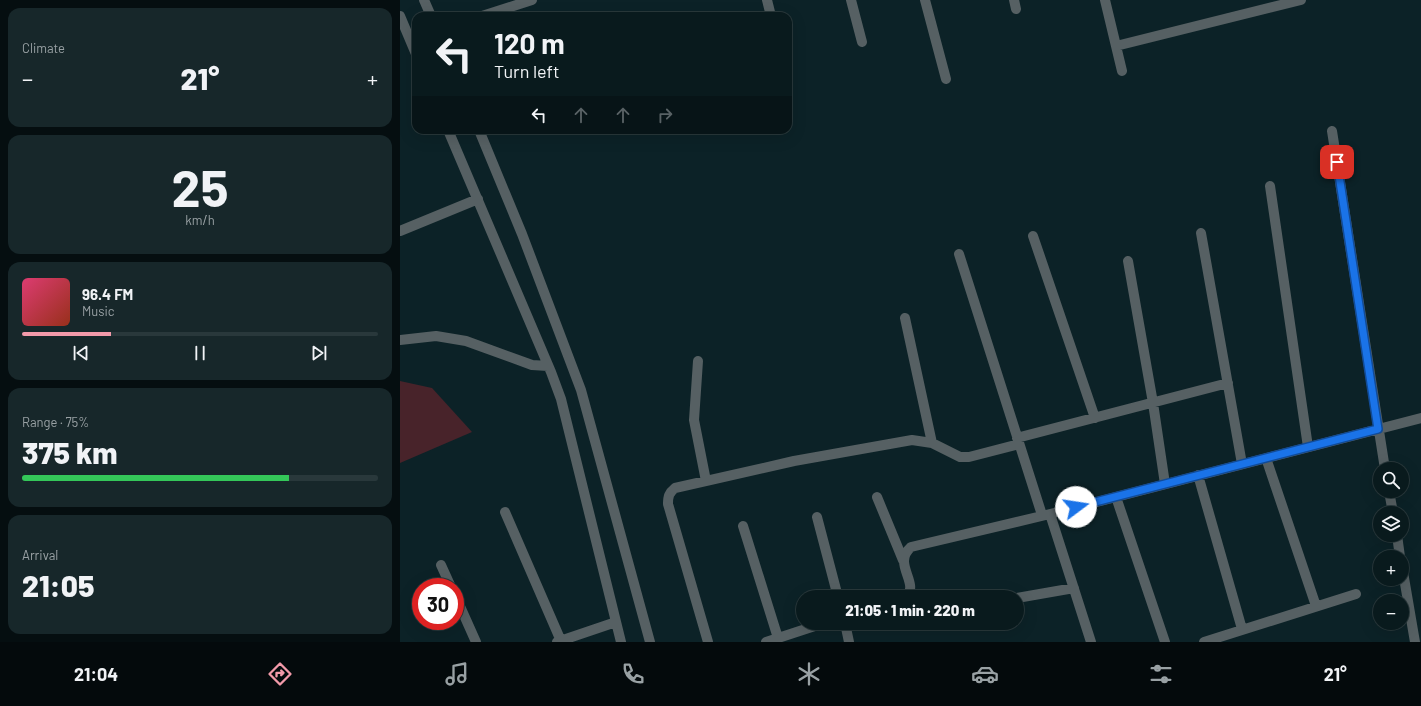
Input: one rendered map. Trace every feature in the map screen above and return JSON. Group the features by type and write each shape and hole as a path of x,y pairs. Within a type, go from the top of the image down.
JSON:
{"street":[{"path":"424,0 429,12"},
{"path":"491,12 515,2 532,0"},
{"path":"767,0 770,12"},
{"path":"851,0 862,42"},
{"path":"925,0 946,79"},
{"path":"1105,0 1122,71"},
{"path":"1116,46 1301,0"},
{"path":"400,16 412,37"},
{"path":"1332,131 1384,462"},
{"path":"450,134 561,399 621,642"},
{"path":"481,134 522,234 581,390 650,642"},
{"path":"1270,186 1308,447"},
{"path":"400,231 478,199"},
{"path":"1201,233 1242,464"},
{"path":"1034,236 1094,418"},
{"path":"959,254 1018,441 1074,588 1091,642"},
{"path":"1128,261 1166,484"},
{"path":"905,318 932,443"},
{"path":"400,340 436,336 466,341 532,365 548,366"},
{"path":"698,361 694,420 706,481"},
{"path":"708,642 668,504 670,492 675,488 802,459 912,440 932,443 960,457 969,457 1094,418 1228,382"},
{"path":"903,560 905,552 911,547 1046,515 1421,418"},
{"path":"1266,458 1316,606"},
{"path":"1198,475 1242,629"},
{"path":"877,497 903,560 911,588 910,590"},
{"path":"1116,497 1165,642"},
{"path":"505,512 559,641 616,622"},
{"path":"817,517 836,590"},
{"path":"743,526 778,638"},
{"path":"441,565 447,578"},
{"path":"1405,586 1415,642"},
{"path":"1024,597 1074,588"},
{"path":"1204,642 1356,594"},
{"path":"464,615 476,642"},
{"path":"766,642 803,630"},
{"path":"846,630 849,642"}],"shaded area":[{"path":"400,381 432,388 472,432 400,463"}],"route":[{"path":"1076,507 1378,429 1337,162"}]}
